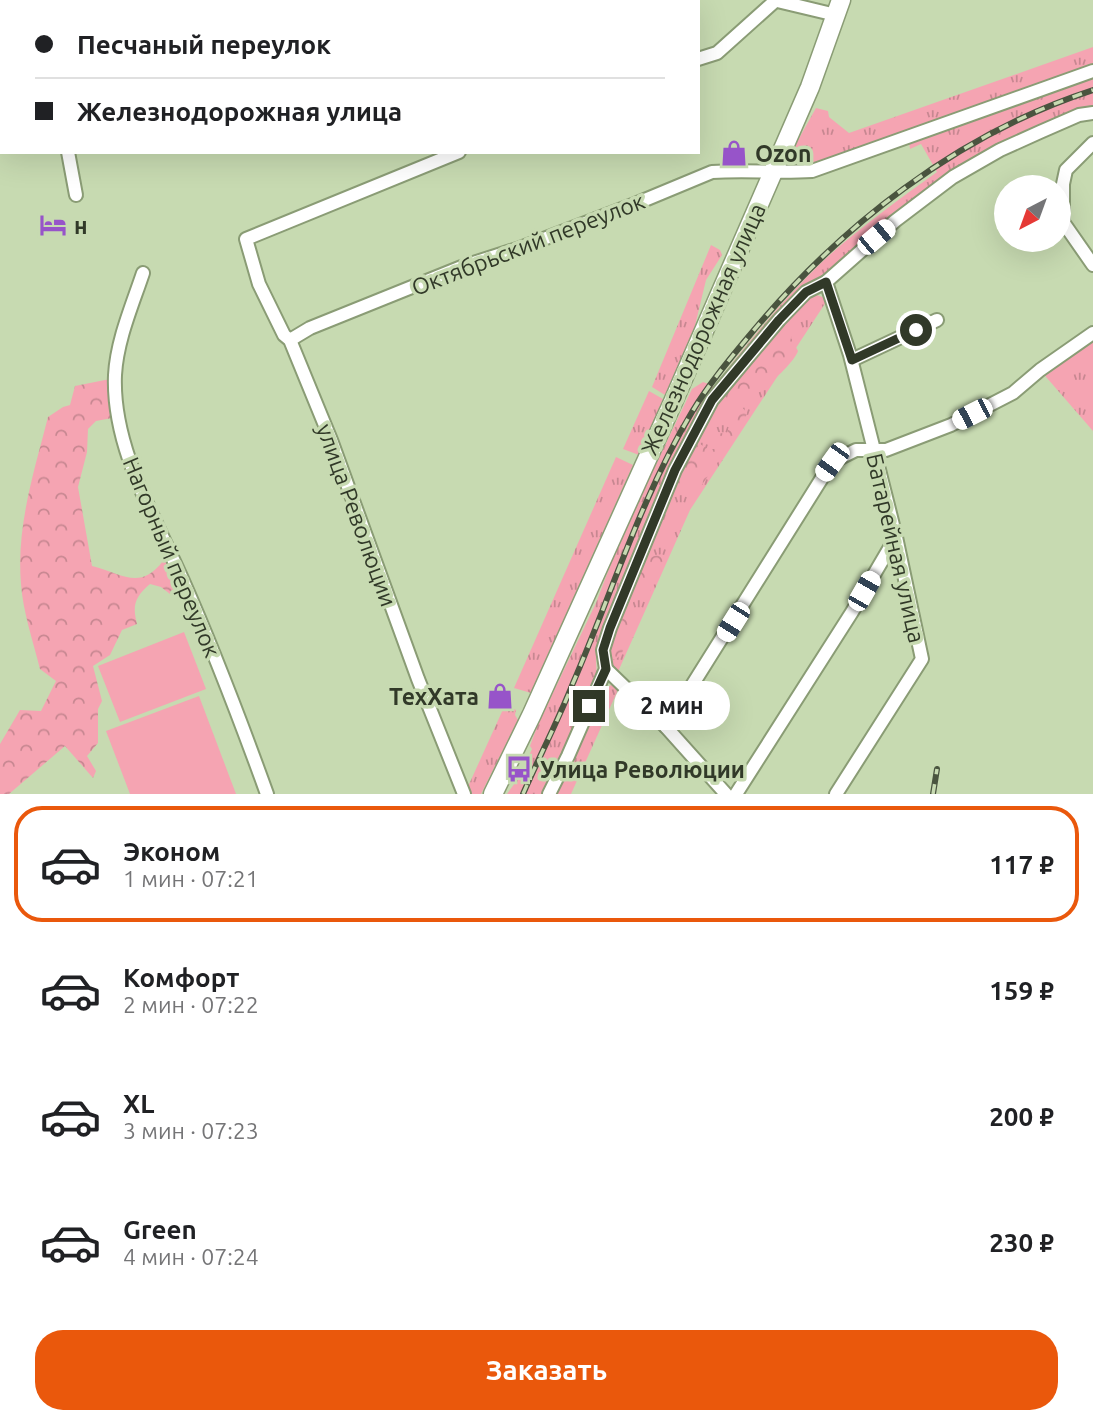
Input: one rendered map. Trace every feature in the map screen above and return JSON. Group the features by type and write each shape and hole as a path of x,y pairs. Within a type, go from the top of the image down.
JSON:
{"main road":[{"path":"771,173 810,87 839,7"},
{"name":"Железнодорожная улица","path":"493,794 532,714 673,401 771,173"}],"street":[{"path":"700,58 717,53 774,0 839,7"},
{"name":"Железнодорожная улица","path":"771,173 812,171 1093,71"},
{"name":"Железнодорожная улица","path":"549,794 606,669 603,650 610,628 675,470 712,400 806,292 826,282 895,221 954,177 1010,146 1080,115 1093,113"},
{"path":"1093,143 1066,170 1063,184 1063,222 1093,265"},
{"path":"68,154 76,195"},
{"name":"улица Революции","path":"454,154 246,239 259,284 284,335 290,340 331,440 418,679 464,794"},
{"name":"Октябрьский переулок","path":"290,340 310,328 712,172 740,170 771,173"},
{"name":"Нагорный переулок","path":"143,273 119,345 115,377 123,438 140,488 184,583 267,794"},
{"name":"Батарейная улица","path":"826,282 852,360 896,537 922,659 836,794"},
{"path":"852,360 937,320"},
{"path":"666,727 832,462 856,450 886,450 951,425 1013,393 1040,370 1093,333"},
{"path":"736,794 852,612 896,537"},
{"path":"606,669 666,727 726,794"}],"green space":[{"path":"1093,47 1091,65 803,168 794,166 788,158 816,108 828,111 829,117 849,133"},
{"path":"1093,77 1093,109 928,190 806,288 712,400 600,646 596,659 597,682 547,794 507,794 520,776 532,749 530,746 538,724 596,603 621,537 692,389 703,382 714,386 780,306 823,261 864,226 937,172 921,144 910,149 909,142"},
{"path":"711,245 720,250 722,255 706,280 693,334 665,395 652,387"},
{"path":"814,294 828,299 690,510 617,674 610,666 609,642 666,502 713,405 755,353"},
{"path":"800,310 804,312 795,320 796,327 791,338 798,351 790,364 747,401 737,397 734,380 758,349"},
{"path":"1093,333 1093,431 1040,370"},
{"path":"110,379 112,418 96,421 88,429 87,452 78,487 92,566 122,576 139,578 147,576 163,561 169,563 178,584 170,594 161,587 150,584 136,602 137,624 122,630 110,655 93,666 102,701 98,709 98,743 87,756 96,771 93,778 65,746 9,794 0,794 0,744 20,710 41,711 56,681 40,669 24,605 20,563 27,500 48,417 70,405 75,386"},
{"path":"649,391 663,399 639,455 623,449"},
{"path":"741,406 747,413 744,422 725,446 704,431 709,425 726,435 733,415"},
{"path":"700,444 708,449 722,449 725,452 701,486 694,492 688,484 681,493 674,489 688,460"},
{"path":"616,457 633,465 531,693 514,688"},
{"path":"662,554 662,567 651,590 644,600 636,597 633,603 631,623 623,630 627,637 624,647 620,656 614,660 609,654 609,648 640,571 650,557"},
{"path":"184,632 206,689 120,722 98,666"},
{"path":"611,685 616,686 617,692 571,794 552,794 598,697"},
{"path":"199,696 236,794 130,794 106,731"},
{"path":"505,705 516,710 518,720 481,794 467,794 466,791"}],"railway":[{"path":"523,794 567,697 657,478 692,412 726,363 784,296 822,258 904,189 948,158 995,132 1043,109 1093,90"},
{"path":"933,794 937,769"}],"place":[{"name":"Ozon","path":"734,153"},
{"name":"н","path":"53,225"},
{"name":"ТехХата","path":"500,696"},
{"name":"Улица Революции","path":"519,769"}],"route":[{"path":"589,706 606,669 603,650 610,628 675,470 712,400 741,363 806,292 826,282 852,360 916,330"}]}
